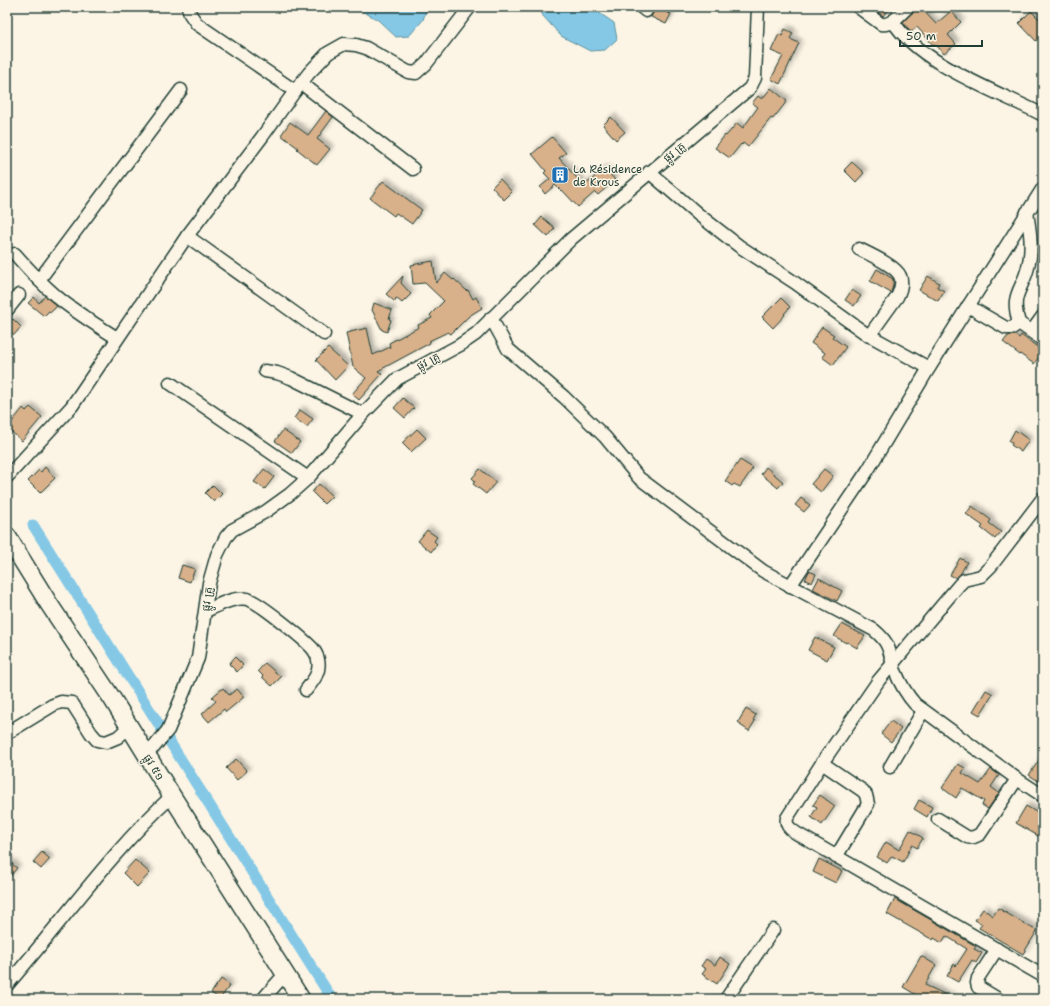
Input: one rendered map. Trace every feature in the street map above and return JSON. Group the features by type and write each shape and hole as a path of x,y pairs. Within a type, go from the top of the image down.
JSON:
{"main road":[{"name":"ផ្លូវ ៥១","path":"7,536 129,727 150,750 172,796 301,999"}],"street":[{"path":"188,7 190,14 197,24 298,87 414,169"},
{"path":"7,477 72,406 186,236 262,137 298,87 328,53 344,44 356,45 366,48 408,72 416,73 426,64 470,7"},
{"name":"ផ្លូវ គ្រូ","path":"150,750 168,730 198,658 209,583 217,555 226,537 232,530 278,504 308,478 363,414 397,379 468,340 476,334 570,239 750,88 755,78 758,7"},
{"path":"858,7 881,24 889,24 908,7"},
{"path":"893,21 904,36 939,63 1043,115"},
{"path":"39,280 181,90"},
{"path":"649,172 699,215 739,246 794,282 869,336 929,368"},
{"path":"790,586 868,470 929,368 1043,188"},
{"path":"1027,212 1032,246 1028,268 1016,298 1015,310 1019,323 1043,340"},
{"path":"186,236 324,334"},
{"path":"859,249 893,268 900,274 901,280 900,290 897,297 869,336"},
{"path":"15,254 39,280 74,310 117,338"},
{"path":"7,310 19,295"},
{"path":"968,306 1006,328 1012,328 1019,323"},
{"path":"1032,331 1043,316"},
{"path":"491,318 508,349 564,397 605,437 638,478 762,572 874,630 882,636 890,650 900,683 908,697 923,711 1043,796"},
{"path":"265,371 277,372 284,375 363,414"},
{"path":"170,383 308,478"},
{"path":"1043,498 991,566 980,576 964,580 893,662 864,700 822,762 787,818 786,822 796,834 1043,976"},
{"path":"206,611 240,598 252,600 294,632 314,650 318,659 319,669 306,690"},
{"path":"7,733 52,705 61,702 72,703 97,740 106,742 118,737 129,727"},
{"path":"890,767 923,711"},
{"path":"822,762 863,791 866,795 868,804 836,857"},
{"path":"938,820 967,837 971,838 980,834 1017,779"},
{"path":"7,985 78,898 148,818 172,796"},
{"path":"726,999 773,930"},
{"path":"997,949 978,978 977,983 978,987 998,999"},
{"path":"263,999 285,974"}],"water":[{"path":"355,7 382,7 383,9 392,11 395,7 427,7 423,20 409,36 396,37 378,20"},
{"path":"539,7 592,8 614,23 617,39 605,50 590,51 561,36 543,16"}],"building":[{"path":"654,7 671,7 668,13 671,14 666,24 651,17"},
{"path":"871,7 891,7 883,16"},
{"path":"917,7 920,7 936,24 951,11 961,22 948,35 956,44 944,54 937,46 934,44 933,45 917,27 911,32 903,22"},
{"path":"1031,11 1043,23 1043,33 1036,41 1019,23"},
{"path":"785,29 793,33 790,39 799,43 780,84 771,79 783,56 771,51 779,34 782,36"},
{"path":"771,88 787,101 773,119 771,118 748,147 743,143 742,145 741,144 730,158 715,148 737,123 743,128 758,107 752,103 758,96 762,99"},
{"path":"326,111 333,117 317,139 330,149 317,165 281,135 290,122 308,135"},
{"path":"611,117 625,132 616,140 603,125"},
{"path":"552,137 566,153 559,158 584,186 605,168 615,180 598,195 595,192 578,207 562,190 561,191 555,185 545,194 540,187 550,179 544,173 546,171 532,154"},
{"path":"852,162 864,173 856,182 844,170"},
{"path":"500,179 512,192 504,200 492,187"},
{"path":"383,181 422,210 412,224 396,213 394,216 370,198"},
{"path":"542,217 555,228 548,237 535,225"},
{"path":"433,261 436,283 445,273 467,291 468,290 473,299 476,297 482,308 469,316 451,334 448,332 429,341 430,343 378,371 382,374 359,400 352,394 366,378 353,367 346,333 367,328 373,355 390,347 389,343 419,327 418,325 432,318 430,315 444,301 425,283 413,284 411,265"},
{"path":"877,269 893,279 891,293 870,281"},
{"path":"403,276 401,283 411,294 402,303 396,298 395,302 386,294"},
{"path":"928,276 939,283 937,287 944,291 938,301 919,290"},
{"path":"852,290 861,296 854,306 845,300"},
{"path":"45,296 57,306 44,316 28,303 34,297 39,303"},
{"path":"781,298 790,307 773,328 762,317"},
{"path":"374,303 392,310 389,319 391,320 387,332 382,330 372,310"},
{"path":"13,319 21,327 14,335 7,328 7,325"},
{"path":"822,327 834,335 832,337 846,347 833,365 822,357 825,353 811,343"},
{"path":"1015,335 1019,338 1021,335 1043,351 1034,364 1003,342 1008,336"},
{"path":"328,348 348,366 335,380 316,360"},
{"path":"403,398 414,408 405,418 394,408"},
{"path":"30,407 42,417 22,441 7,428 23,408 26,411"},
{"path":"300,410 313,419 307,427 294,418"},
{"path":"417,429 426,438 411,452 402,443"},
{"path":"283,430 300,442 292,453 275,441"},
{"path":"1015,430 1029,440 1021,452 1011,445 1012,443 1009,441"},
{"path":"740,460 753,468 740,487 734,484 732,486 725,481"},
{"path":"45,467 55,478 40,493 28,481 39,470 41,472"},
{"path":"766,467 783,482 778,488 761,474"},
{"path":"264,469 274,477 265,489 254,482"},
{"path":"480,469 496,482 486,494 473,484 475,481 472,478"},
{"path":"824,469 833,476 821,492 811,484"},
{"path":"319,484 332,496 324,504 312,492"},
{"path":"213,485 222,494 214,502 205,493"},
{"path":"801,498 810,505 804,512 795,505"},
{"path":"972,506 991,520 989,523 1001,532 995,539 981,528 983,526 966,514"},
{"path":"427,530 437,537 434,541 437,544 431,552 418,541"},
{"path":"960,558 967,562 961,573 956,578 950,575"},
{"path":"182,565 195,569 190,582 178,578"},
{"path":"809,571 816,574 812,583 805,580"},
{"path":"819,578 842,591 837,601 813,589"},
{"path":"842,624 865,636 857,648 834,636"},
{"path":"815,637 834,647 827,660 808,650"},
{"path":"235,657 243,665 237,672 229,664"},
{"path":"265,663 281,677 272,686 258,671"},
{"path":"223,688 229,695 237,689 244,697 226,712 224,709 209,722 202,714 216,701 212,697"},
{"path":"986,690 993,694 980,715 973,711"},
{"path":"746,709 756,715 753,720 755,721 749,731 738,722"},
{"path":"891,721 901,729 891,742 881,734"},
{"path":"1043,754 1043,784 1029,775"},
{"path":"236,759 247,771 237,780 226,768"},
{"path":"958,764 965,768 962,773 980,784 991,769 999,775 991,787 999,793 988,809 982,805 984,801 962,788 956,798 942,788"},
{"path":"820,795 835,806 822,825 811,817 817,807 813,805"},
{"path":"919,800 932,807 927,817 914,809"},
{"path":"1026,806 1043,816 1043,839 1016,823"},
{"path":"910,830 923,838 917,848 912,845 903,862 892,856 887,863 877,857 886,842 899,850"},
{"path":"42,852 50,859 41,869 33,862"},
{"path":"819,859 842,871 836,883 813,872"},
{"path":"7,860 17,868 7,880"},
{"path":"135,860 150,873 137,887 123,873"},
{"path":"895,899 976,946 974,949 982,953 976,963 972,960 958,982 947,976 954,964 956,966 967,949 946,936 942,943 934,938 933,940 887,914"},
{"path":"998,908 1037,931 1023,954 979,928 982,924 975,920 983,909 993,916"},
{"path":"921,956 936,965 925,985 955,999 923,999 903,987"},
{"path":"720,957 730,964 717,984 702,974 706,969 701,966 706,959 715,965"},
{"path":"221,979 230,985 220,999 211,993"}],"waterway":[{"path":"33,525 332,999"}],"place":[{"name":"La Résidence de Krous","path":"560,175"}]}
